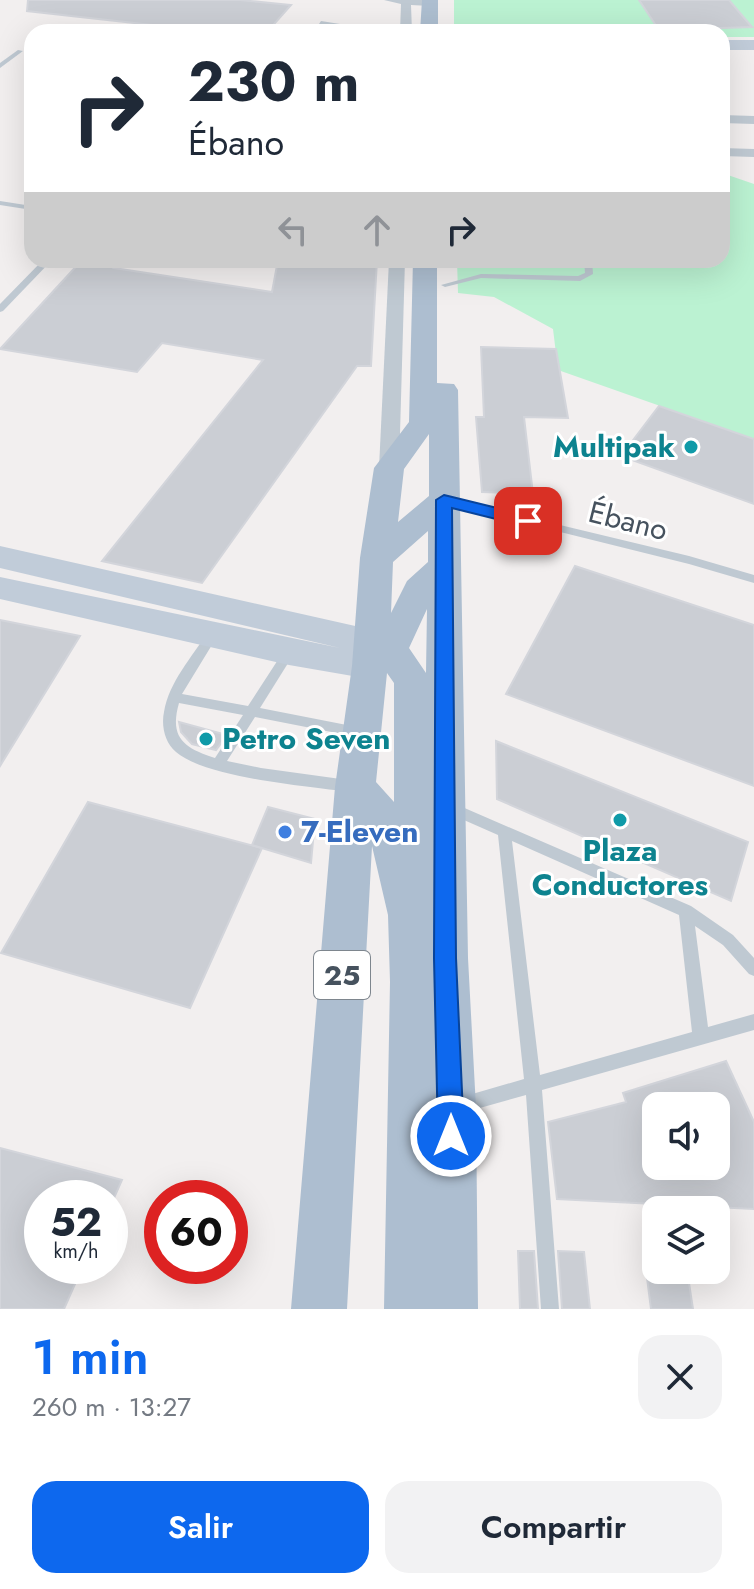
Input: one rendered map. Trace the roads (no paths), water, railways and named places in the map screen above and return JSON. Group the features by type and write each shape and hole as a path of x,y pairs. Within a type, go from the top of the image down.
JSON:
{"main road":[{"path":"431,24 435,1"},
{"path":"435,1 442,24"},
{"path":"425,268 423,423 430,488 444,500"},
{"path":"445,272 445,891 451,1108 450,1309"},
{"name":"25","path":"319,1309 355,787 378,653 377,558 389,468 423,423"},
{"path":"377,558 444,500"},
{"path":"444,566 419,590 378,653 404,664 412,683 415,814 445,891"},
{"path":"355,787 383,817 400,868 410,915 413,982 412,1309"}],"street":[{"path":"389,0 435,1"},
{"path":"406,1 406,24"},
{"path":"730,45 754,45"},
{"path":"730,119 754,120"},
{"path":"730,152 754,153"},
{"path":"389,468 397,268"},
{"path":"0,557 378,653"},
{"path":"0,588 289,652 378,653"}],"lane":[{"path":"321,23 327,24"},
{"path":"0,66 20,51"},
{"path":"0,203 24,207"},
{"path":"0,309 40,268"},
{"path":"480,268 481,276"},
{"path":"445,272 580,279 589,274 589,268"},
{"name":"Ébano","path":"444,500 754,579"},
{"path":"212,635 175,697 169,721 175,743 184,751 218,765 355,787"},
{"path":"218,765 289,652"},
{"path":"175,697 363,733"},
{"path":"445,805 686,911 728,940 754,969"},
{"path":"504,831 533,1085 550,1309"},
{"path":"686,911 701,1038"},
{"path":"451,1108 754,1022"}],"place":[{"name":"Multipak","path":"691,447"},
{"name":"Petro Seven","path":"206,739"},
{"name":"Plaza Conductores","path":"620,820"},
{"name":"7-Eleven","path":"285,832"}]}
